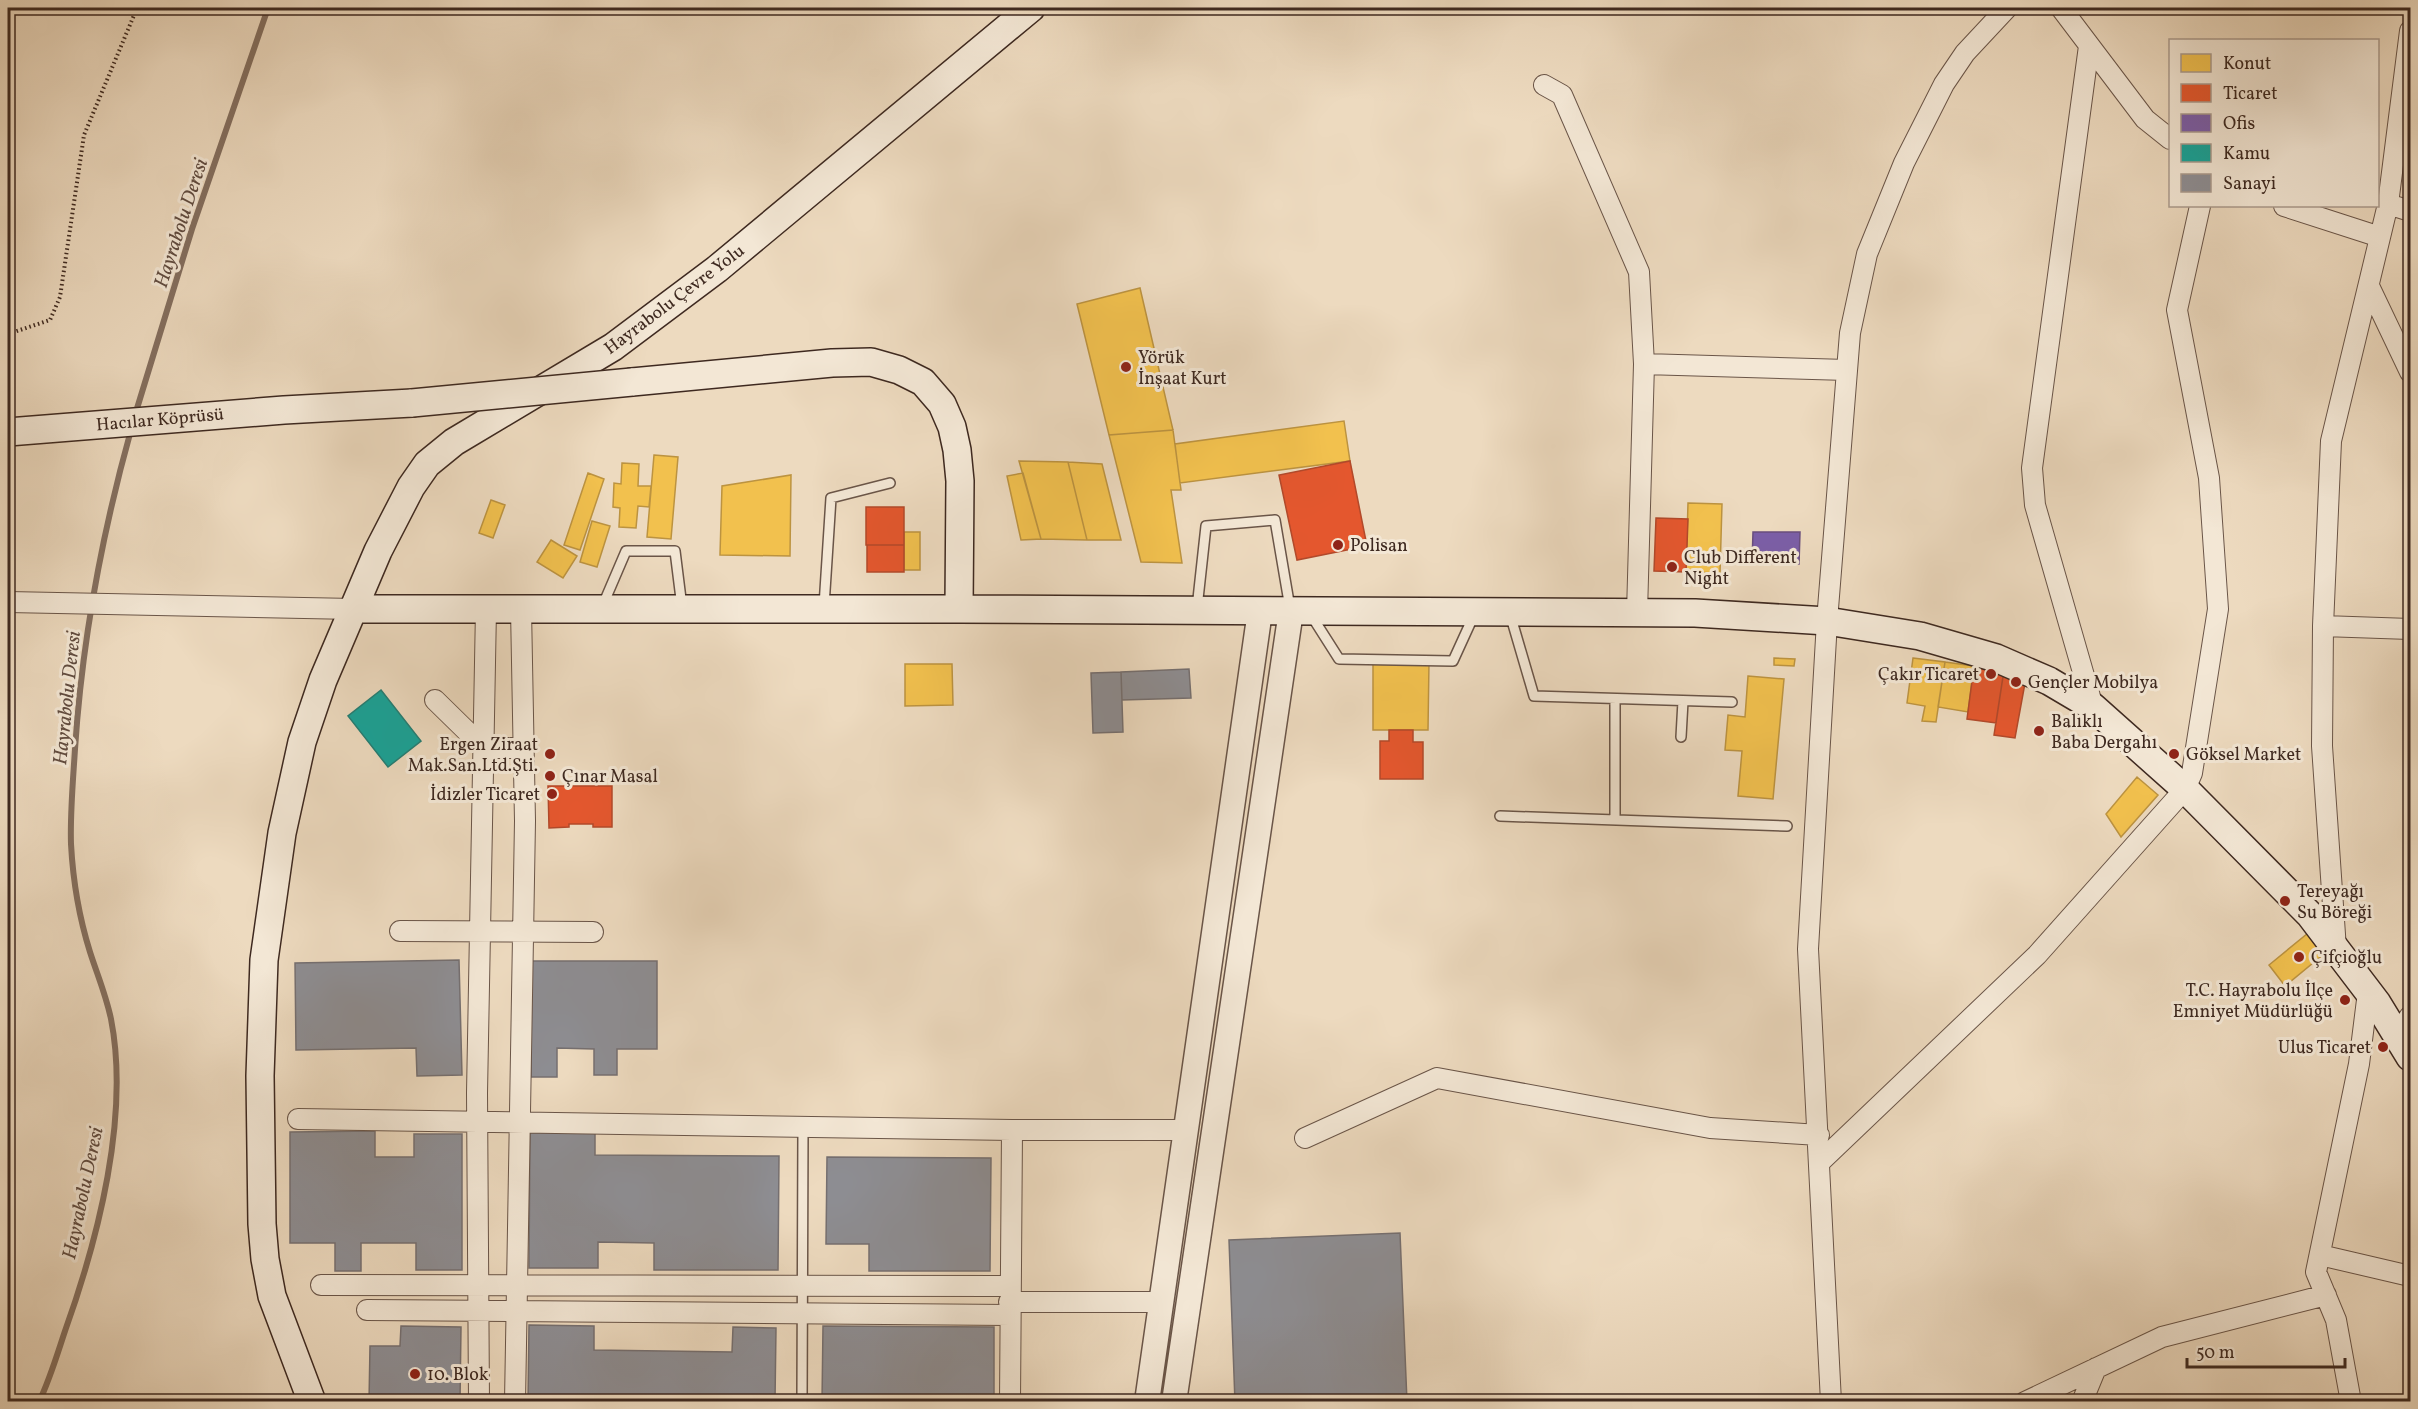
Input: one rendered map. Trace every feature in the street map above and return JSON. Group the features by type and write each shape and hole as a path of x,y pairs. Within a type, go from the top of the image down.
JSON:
{"main road":[{"name":"Hayrabolu Çevre Yolu","path":"312,1401 272,1296 265,1259 260,1146 262,999 275,876 302,742 323,680 378,551 411,487 427,464 454,442 613,347 698,284 1031,8"},
{"name":"Hacılar Köprüsü","path":"8,432 284,410 412,403 832,363 871,362 899,370 923,382 942,404 952,427 960,481 958,609"},
{"path":"354,609 1299,610 1695,613 1827,621 1920,636 1996,658 2049,681 2093,707 2185,789 2310,915 2368,992 2406,1036"}],"street":[{"path":"1831,1401 1808,949 1827,621 1850,333 1867,254 1905,163 1944,84 1965,53 2007,8"},
{"path":"2061,8 2145,119 2169,138"},
{"path":"2336,949 2322,746 2323,626 2331,441 2388,204 2410,31"},
{"path":"2089,46 2032,468 2035,505 2093,707"},
{"path":"1544,85 1562,95 1640,272 1644,364 1636,613"},
{"path":"2388,204 2410,211"},
{"path":"1820,1162 2037,955 2185,789 2192,773 2218,609 2209,478 2177,310 2200,207"},
{"path":"2287,207 2380,237"},
{"path":"2369,286 2410,372"},
{"path":"1644,364 1847,370"},
{"path":"10,602 354,609"},
{"path":"479,1401 477,1122 486,609"},
{"path":"515,1401 523,932 524,748 521,609"},
{"path":"1147,1401 1260,610"},
{"path":"1174,1401 1299,610"},
{"path":"2323,626 2410,630"},
{"path":"435,700 484,748 524,748"},
{"path":"400,931 593,932"},
{"path":"2351,1401 2336,1320 2316,1272 2359,1064 2368,992"},
{"path":"1305,1138 1437,1078 1710,1128 1819,1135"},
{"path":"298,1119 1012,1130 1186,1130"},
{"path":"1010,1401 1012,1130"},
{"path":"2319,1255 2410,1276"},
{"path":"321,1285 802,1286 1010,1301 1162,1302"},
{"path":"2025,1401 2162,1337 2326,1295"},
{"path":"367,1310 802,1314 1010,1301"},
{"path":"2082,1401 2096,1368"}],"lane":[{"path":"824,609 831,498 890,483"},
{"path":"1197,610 1206,526 1275,520 1299,610 1339,659 1452,661 1476,612"},
{"path":"602,609 626,551 675,551 682,609"},
{"path":"1509,612 1534,696 1732,702"},
{"path":"1615,699 1615,820"},
{"path":"1681,737 1683,701"},
{"path":"1500,816 1787,826"},
{"path":"802,1401 803,1126"}],"path":[{"path":"8,334 50,320 60,297 84,135 137,8"}],"building: Konut":[{"name":"Yörük İnşaat Kurt","path":"1140,288 1173,430 1109,435 1077,304"},
{"path":"1344,421 1350,461 1180,483 1175,444"},
{"path":"1173,430 1181,490 1171,490 1182,563 1141,562 1109,435"},
{"path":"654,455 678,457 671,539 647,537"},
{"path":"1019,461 1068,462 1087,540 1041,539"},
{"path":"1068,462 1102,464 1121,540 1087,540"},
{"path":"622,463 639,464 638,486 651,486 649,507 638,506 636,528 619,527 620,508 613,507 614,483 621,484"},
{"path":"588,473 604,479 580,550 564,545"},
{"path":"1023,473 1041,539 1021,540 1007,476"},
{"path":"791,475 790,556 720,555 722,486"},
{"path":"491,500 505,505 493,538 479,533"},
{"path":"1688,503 1722,504 1720,573 1686,572"},
{"path":"592,521 610,526 597,567 580,562"},
{"path":"904,532 920,532 920,570 904,570"},
{"path":"551,540 577,556 563,578 537,562"},
{"path":"1774,658 1795,659 1794,666 1774,665"},
{"path":"1913,658 1945,662 1936,722 1922,721 1925,706 1907,703"},
{"path":"1373,661 1429,662 1428,730 1373,730"},
{"path":"1945,662 1974,666 1968,712 1938,707"},
{"path":"905,664 952,664 953,705 905,706"},
{"path":"1748,676 1784,679 1773,799 1738,796 1742,751 1725,750 1728,715 1745,717"},
{"path":"2137,777 2158,795 2121,837 2106,814"},
{"name":"Çifçioğlu","path":"2313,929 2330,949 2285,986 2269,965"}],"building: Ticaret":[{"path":"1350,461 1367,546 1297,560 1279,475"},
{"path":"866,507 904,507 904,545 866,545"},
{"path":"1656,518 1688,519 1686,572 1654,571"},
{"path":"867,545 904,545 904,572 867,572"},
{"path":"1974,666 2004,670 1996,723 1967,719"},
{"path":"2004,670 2025,683 2015,738 1994,735"},
{"path":"1389,730 1413,730 1413,742 1423,742 1423,779 1380,779 1380,741 1389,741"},
{"path":"548,786 612,786 612,827 569,824 569,827 549,828"}],"building: Ofis":[{"path":"1753,532 1800,532 1799,564 1752,564"}],"building: Kamu":[{"path":"381,690 421,741 388,767 348,716"}],"building: Sanayi":[{"path":"1189,669 1191,698 1122,700 1121,672"},
{"path":"1121,672 1123,732 1093,733 1091,673"},
{"path":"459,960 462,1075 417,1076 416,1048 296,1050 295,963"},
{"path":"531,961 657,961 657,1049 617,1049 617,1075 594,1075 594,1049 557,1048 557,1077 531,1077"},
{"path":"530,1130 595,1130 595,1155 779,1156 778,1270 654,1270 654,1243 598,1242 598,1268 529,1268"},
{"path":"375,1131 375,1157 414,1157 414,1134 462,1134 462,1270 416,1270 416,1243 361,1243 361,1271 335,1271 335,1243 290,1243 290,1132"},
{"path":"827,1157 991,1158 990,1271 869,1271 869,1244 826,1244"},
{"path":"1400,1233 1407,1402 1235,1402 1229,1240"},
{"path":"529,1325 594,1326 594,1350 732,1352 733,1327 776,1328 775,1402 528,1402"},
{"name":"10. Blok","path":"401,1326 461,1327 460,1402 369,1402 370,1346 400,1346"},
{"path":"823,1326 994,1327 994,1402 822,1402"}],"waterway":[{"name":"Hayrabolu Deresi","path":"135,415 192,229 268,8"},
{"name":"Hayrabolu Deresi","path":"39,1402 47,1385 89,1257 108,1177 113,1136 116,1056 111,1019 80,912 72,858 71,821 78,709 88,628 102,548 131,430"}],"place":[{"name":"Yörük İnşaat Kurt","path":"1126,367"},
{"name":"Polisan","path":"1338,545"},
{"name":"Club Different Night","path":"1672,567"},
{"name":"Çakır Ticaret","path":"1991,674"},
{"name":"Gençler Mobilya","path":"2016,682"},
{"name":"Balıklı Baba Dergahı","path":"2039,731"},
{"name":"Ergen Ziraat Mak.San.Ltd.Şti.","path":"550,754"},
{"name":"Göksel Market","path":"2174,754"},
{"name":"Çınar Masal","path":"550,776"},
{"name":"İdizler Ticaret","path":"552,794"},
{"name":"Tereyağı Su Böreği","path":"2285,901"},
{"name":"Çifçioğlu","path":"2299,957"},
{"name":"T.C. Hayrabolu İlçe Emniyet Müdürlüğü","path":"2345,1000"},
{"name":"Ulus Ticaret","path":"2383,1047"},
{"name":"10. Blok","path":"415,1374"}]}
